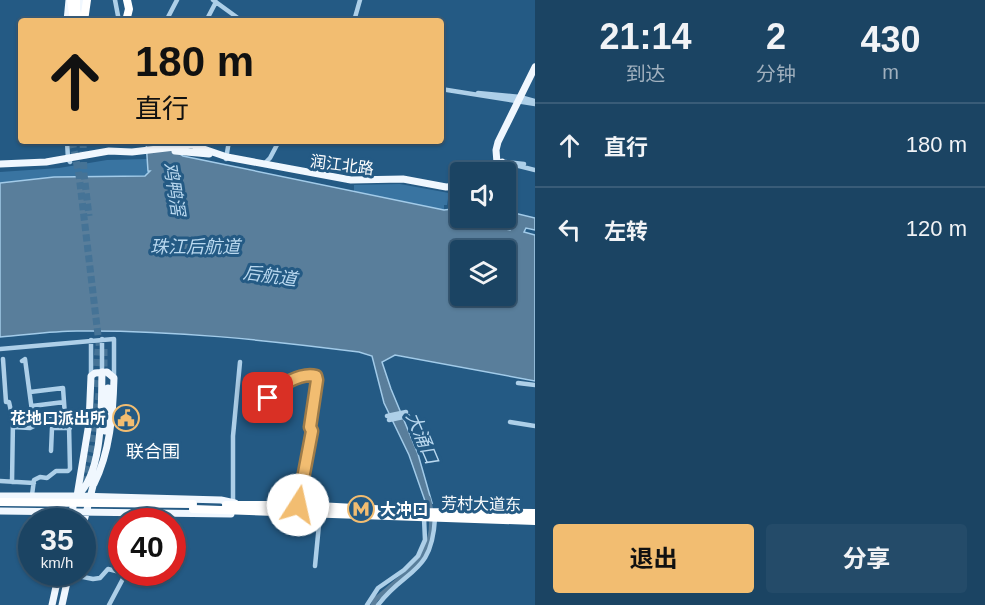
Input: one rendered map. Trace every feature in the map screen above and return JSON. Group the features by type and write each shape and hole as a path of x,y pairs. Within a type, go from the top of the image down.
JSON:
{"highway":[{"path":"72,0 73,18"},
{"path":"85,18 87,0"},
{"path":"127,0 129,13 127,18"},
{"path":"131,18 132,0"},
{"name":"芳村大道东","path":"0,502 247,508 320,514 535,521"},
{"name":"芳村大道东","path":"247,508 297,505 431,516 535,513"},
{"name":"芳村大道东","path":"0,509 193,507"}],"main road":[{"path":"74,18 82,0"},
{"path":"500,162 502,145 535,67"},
{"path":"522,99 535,77"},
{"path":"0,166 192,145 224,158"},
{"name":"润江北路","path":"224,158 358,181 396,179 450,187"},
{"name":"润江北路","path":"224,158 352,183 402,182 450,190"},
{"path":"76,496 87,484 95,458 102,372"},
{"path":"76,496 89,423 91,376 102,372 114,378 109,436 102,468 94,484"},
{"path":"73,508 90,439 95,387"},
{"path":"88,508 104,438 108,388"},
{"name":"芳村大道东","path":"0,496 91,496 233,502 247,508"},
{"path":"117,508 118,498"},
{"name":"芳村大道东","path":"186,513 228,514 247,508"},
{"name":"芳村大道东","path":"0,509 18,510"},
{"path":"52,605 56,586"},
{"path":"60,605 66,586"},
{"path":"66,605 68,586"}],"street":[{"path":"115,0 118,18"},
{"path":"168,18 177,0"},
{"path":"355,18 360,0"},
{"path":"207,18 215,1 238,18"},
{"path":"444,87 535,102"},
{"path":"68,144 70,160"},
{"path":"224,158 228,144"},
{"path":"264,164 277,144"},
{"path":"516,165 535,168"},
{"path":"102,339 102,372"},
{"path":"0,349 114,339 114,378"},
{"path":"91,340 91,376"},
{"path":"3,359 6,402 9,402 12,427 12,482"},
{"path":"12,427 32,427 33,417 26,359 22,360"},
{"path":"233,502 233,436 240,362"},
{"path":"266,404 274,390 283,384 309,375 316,376 310,427 312,431 297,505"},
{"path":"518,383 535,386"},
{"path":"30,393 63,388 64,415 69,421 70,428 70,469 56,471 47,478 36,478 32,495"},
{"path":"32,406 64,402"},
{"path":"388,418 407,414"},
{"path":"33,417 64,415"},
{"path":"510,422 535,426"},
{"path":"51,451 52,428 70,428"},
{"path":"0,482 34,483"},
{"path":"315,566 320,514"},
{"path":"367,605 378,588 404,570 418,556 431,516"},
{"path":"378,605 426,559 432,542 431,516"},
{"path":"96,579 100,578 108,569"},
{"path":"109,605 117,586"}],"shaded area":[{"path":"147,159 150,171 145,176 54,177 0,183 0,172 59,168 107,160"},
{"path":"400,184 449,193 447,205 444,205 444,210 354,192 354,185"}],"water":[{"name":"珠江后航道","path":"146,144 168,144 183,156 444,210 450,209 450,228 510,230 516,228 516,213 535,218 535,230 526,228 524,232 535,235 535,381 395,355 382,362 418,454 432,503 425,501 409,455 384,403 372,356 359,352 289,344 148,332 68,331 0,337 0,183 54,177 145,176 150,171 148,171"}],"waterway":[{"path":"373,605 376,599 412,568 421,557 431,532 432,516 428,498"}],"tunnel":[{"path":"73,144 79,175 100,352"},
{"path":"83,144 89,216"},
{"path":"104,346 104,377"},
{"path":"95,387 98,349"},
{"path":"84,483 92,449 99,393"}],"place":[{"name":"花地口派出所","path":"126,418"},
{"name":"大冲口","path":"361,509"}],"district":[{"name":"联合围","path":"153,452"}],"route":[{"path":"268,398 283,384 309,375 316,376 310,427 312,431 298,505"}],"water label":[{"name":"鸡鸭滘","path":"174,189"},
{"name":"后航道","path":"270,276"},
{"name":"大涌口","path":"422,438"}]}
